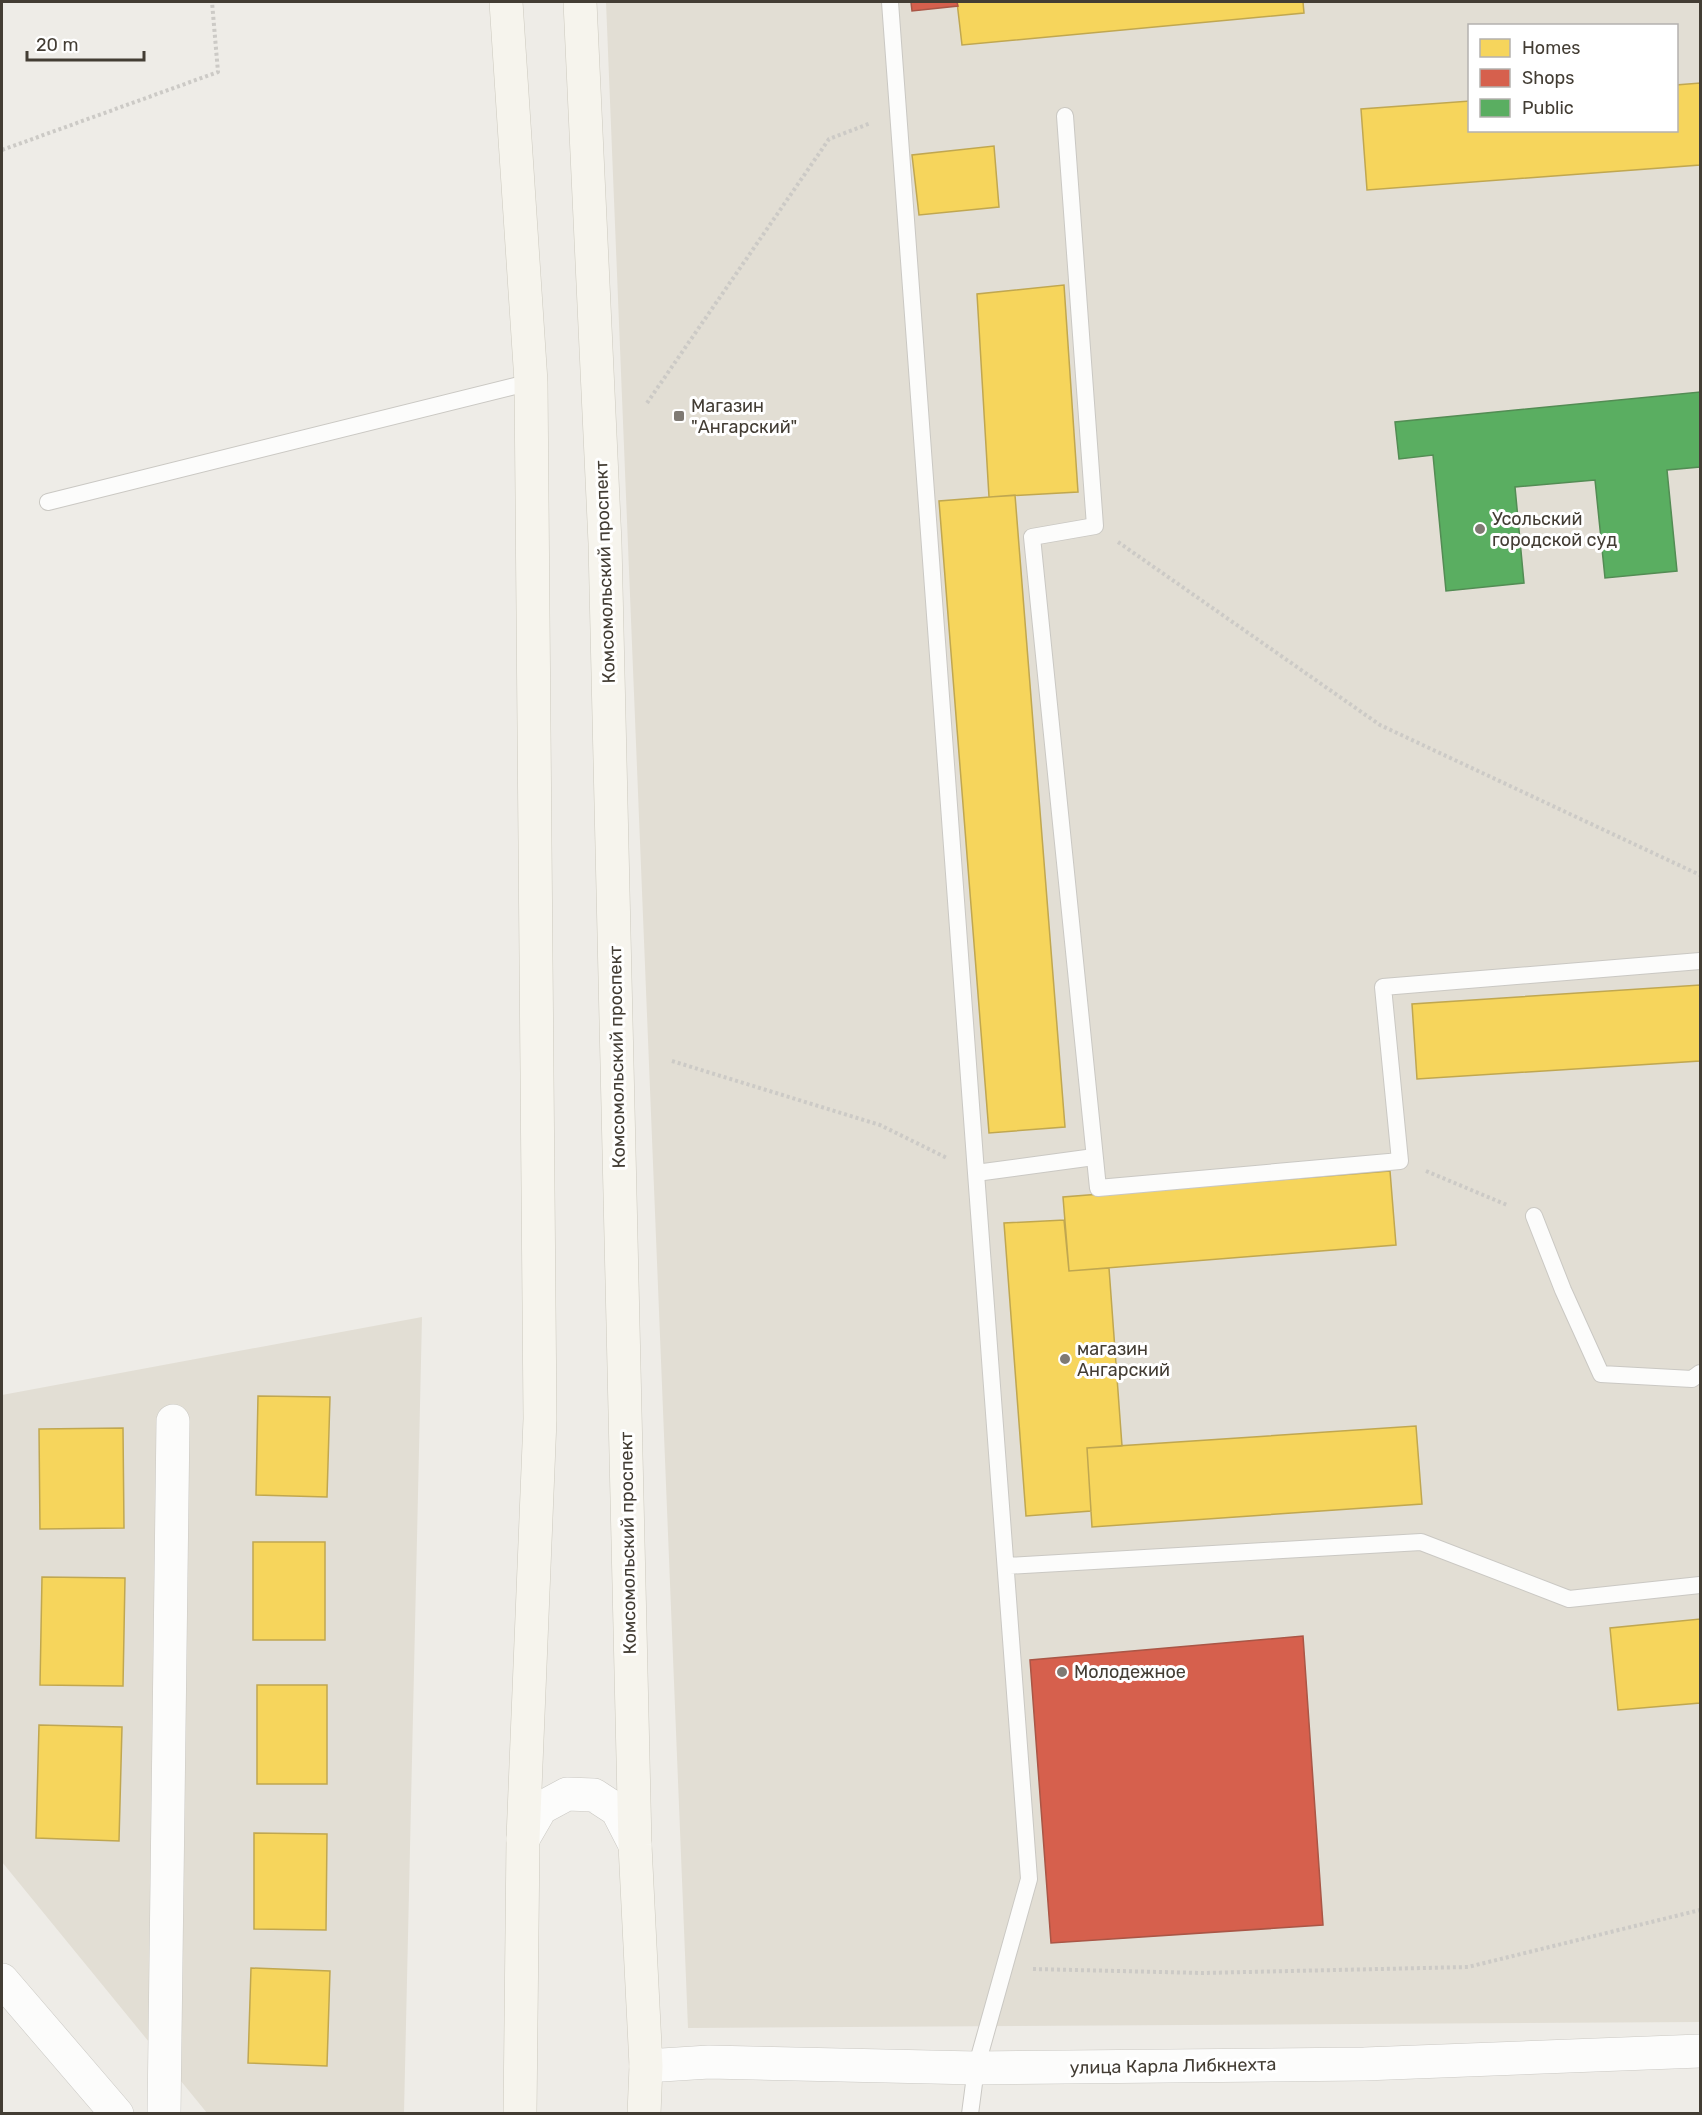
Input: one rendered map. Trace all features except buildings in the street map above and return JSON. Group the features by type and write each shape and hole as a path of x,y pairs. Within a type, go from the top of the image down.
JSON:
{"main road":[{"path":"506,2 531,382 540,1419 523,1839 520,2114"},
{"name":"Комсомольский проспект","path":"580,2 605,543 635,1845 646,2066 644,2114"}],"street":[{"path":"164,2114 172,1421"},
{"path":"523,1839 541,1808 567,1794 594,1795 617,1810 635,1845"},
{"path":"2,1980 117,2114"},
{"name":"улица Карла Либкнехта","path":"646,2066 709,2062 976,2068 1364,2064 1701,2051"}],"lane":[{"path":"890,2 1029,1879 976,2068 970,2114"},
{"path":"1065,116 1095,526 1032,537 1098,1188 1400,1161 1383,987 1701,961"},
{"path":"48,502 531,382"},
{"path":"976,1173 1094,1157"},
{"path":"1534,1216 1563,1290 1601,1374 1692,1379 1701,1373"},
{"path":"1006,1566 1421,1542 1569,1599 1701,1585"}],"path":[{"path":"2,150 218,72 212,2"},
{"path":"647,403 829,139 899,112"},
{"path":"1095,526 1380,725 1701,875"},
{"path":"672,1061 880,1125 976,1173"},
{"path":"1400,1161 1534,1216"},
{"path":"1004,1968 1203,1973 1468,1967 1701,1910"}],"shaded area":[{"path":"606,2 1700,2 1700,2022 688,2028"},
{"path":"422,1317 404,2113 207,2113 2,1862 2,1395"}],"place":[{"name":"Магазин \"Ангарский\"","path":"679,416"},
{"name":"Усольский городской суд","path":"1480,529"},
{"name":"магазин Ангарский","path":"1065,1359"},
{"name":"Молодежное","path":"1062,1672"}]}
